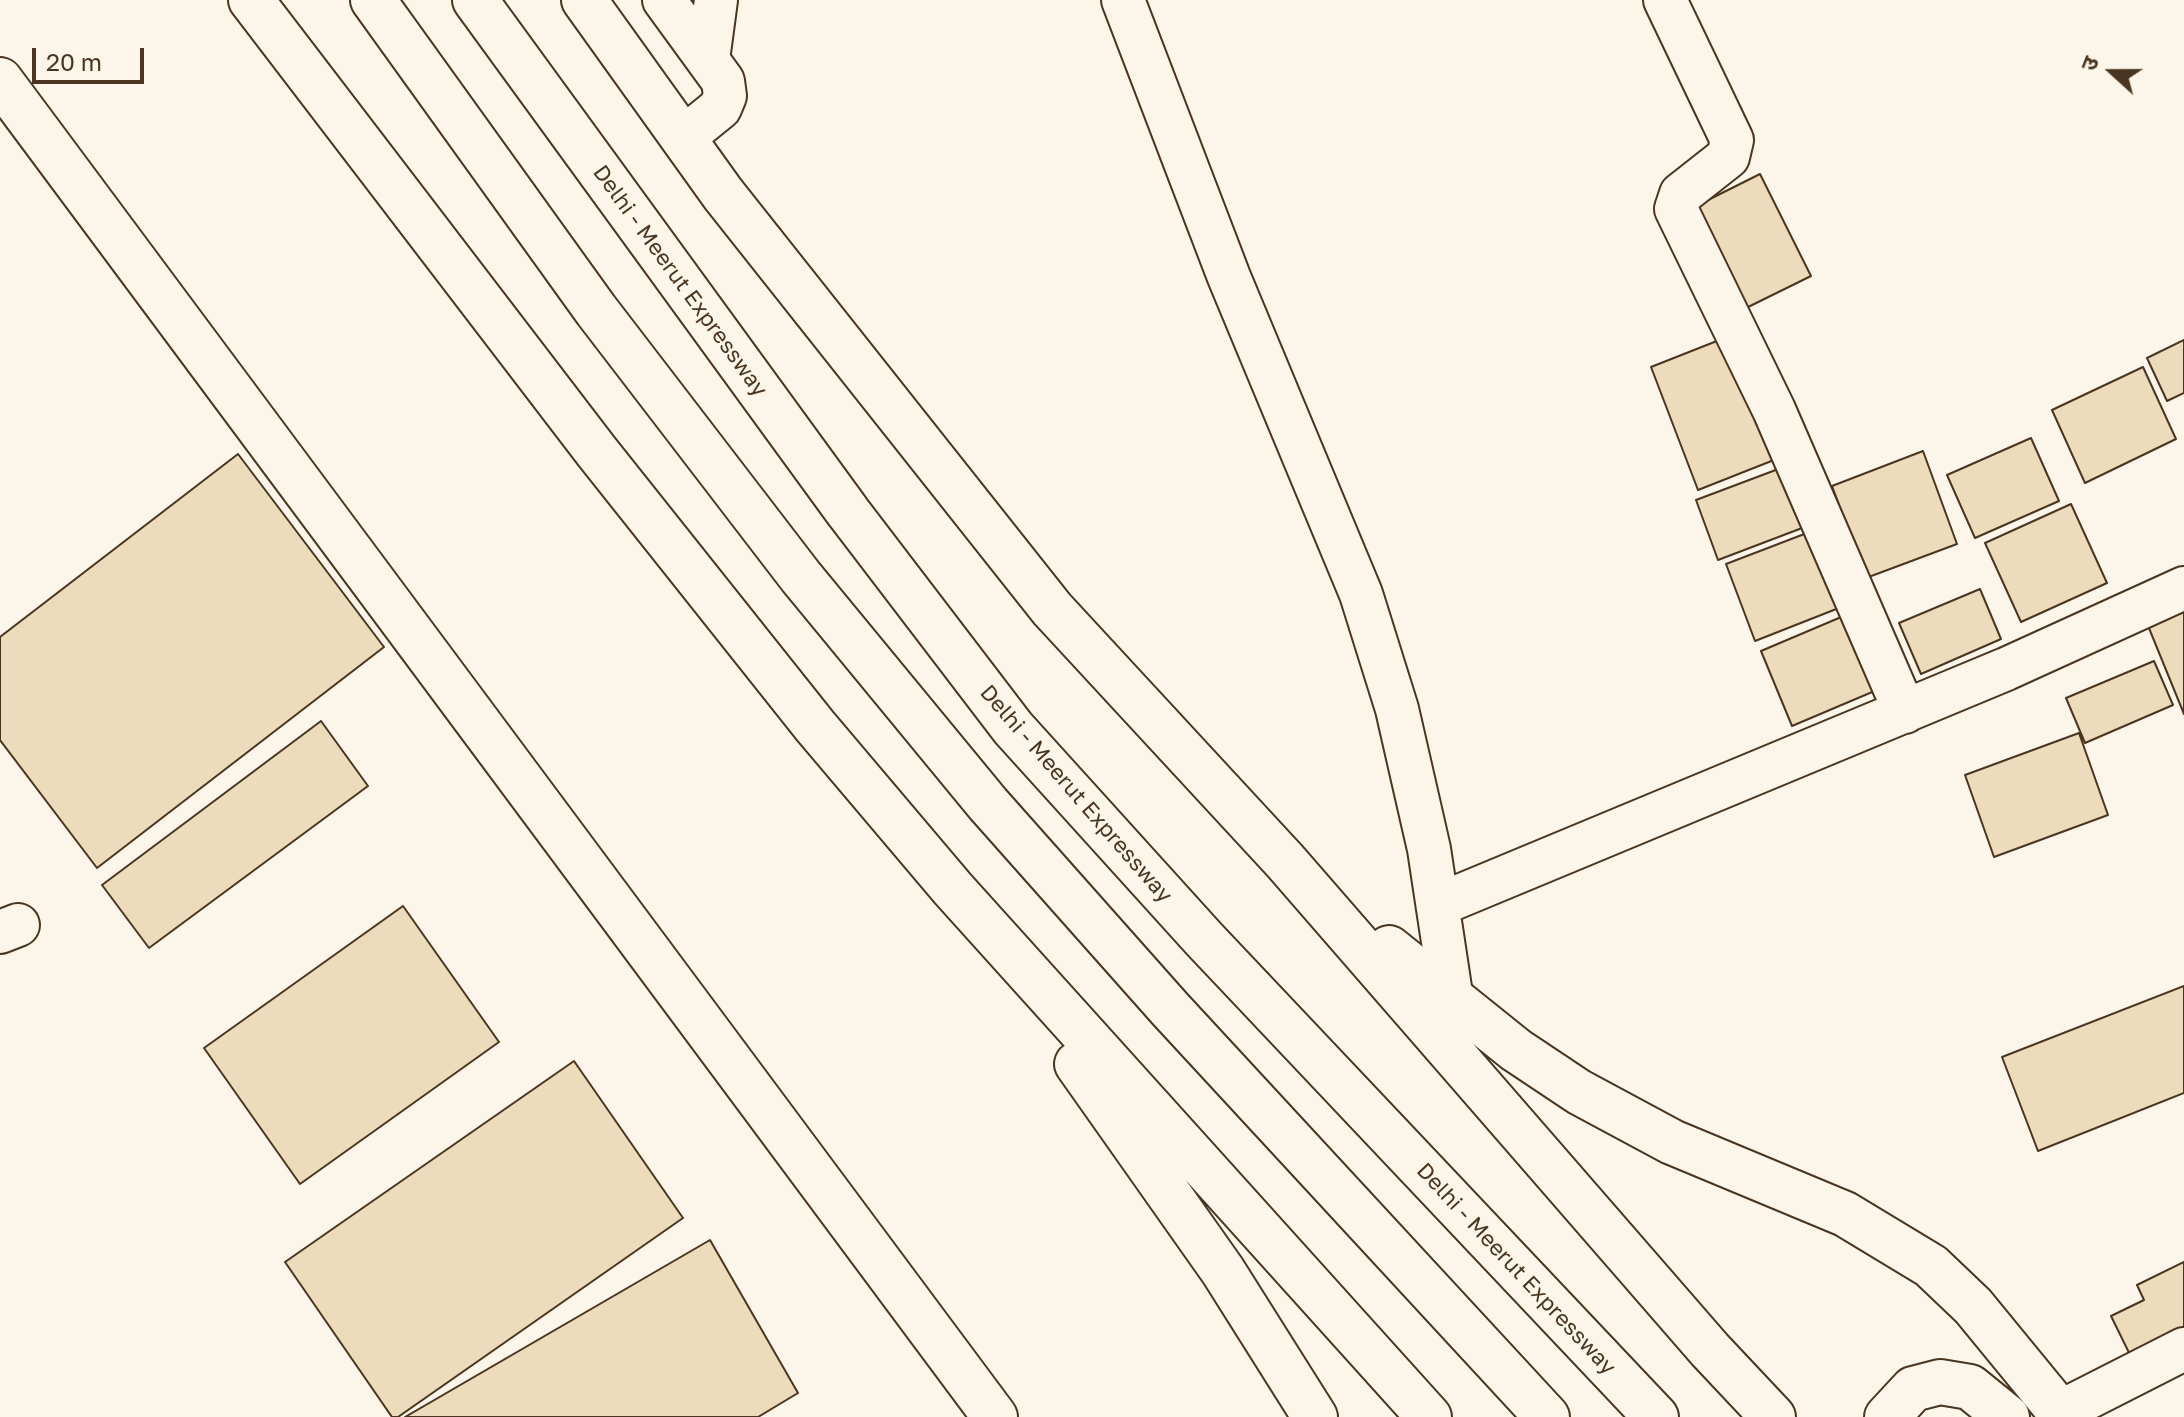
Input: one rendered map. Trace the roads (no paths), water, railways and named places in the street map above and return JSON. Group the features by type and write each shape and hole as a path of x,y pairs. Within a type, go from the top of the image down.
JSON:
{"main road":[{"path":"251,0 597,452 815,726 953,889 1429,1417"},
{"path":"373,0 596,310 801,577 978,792 1170,1009 1547,1417"},
{"name":"Delhi - Meerut Expressway","path":"475,0 848,512 1013,728 1204,939 1656,1417"},
{"path":"584,0 683,138 1052,609 1285,861 1700,1338 1773,1417"},
{"path":"0,80 995,1417"},
{"path":"1285,861 1452,1001 1516,1050 1592,1099 1672,1142 1845,1214 1895,1241 1931,1266 1973,1306 2062,1414"},
{"path":"953,889 1223,1271 1315,1417"},
{"path":"1887,1417 1913,1389 1940,1382 1970,1387 2007,1417"}],"street":[{"path":"664,0 723,81 725,96 720,108 683,138"},
{"path":"708,60 716,0"},
{"path":"1123,0 1229,277 1361,594 1397,709 1429,849 1452,1001"},
{"path":"1665,0 1732,140 1728,157 1681,194 1676,209 1774,410 1905,712"},
{"path":"1438,905 1905,712 2184,588"},
{"path":"2062,1414 2184,1349"}]}
